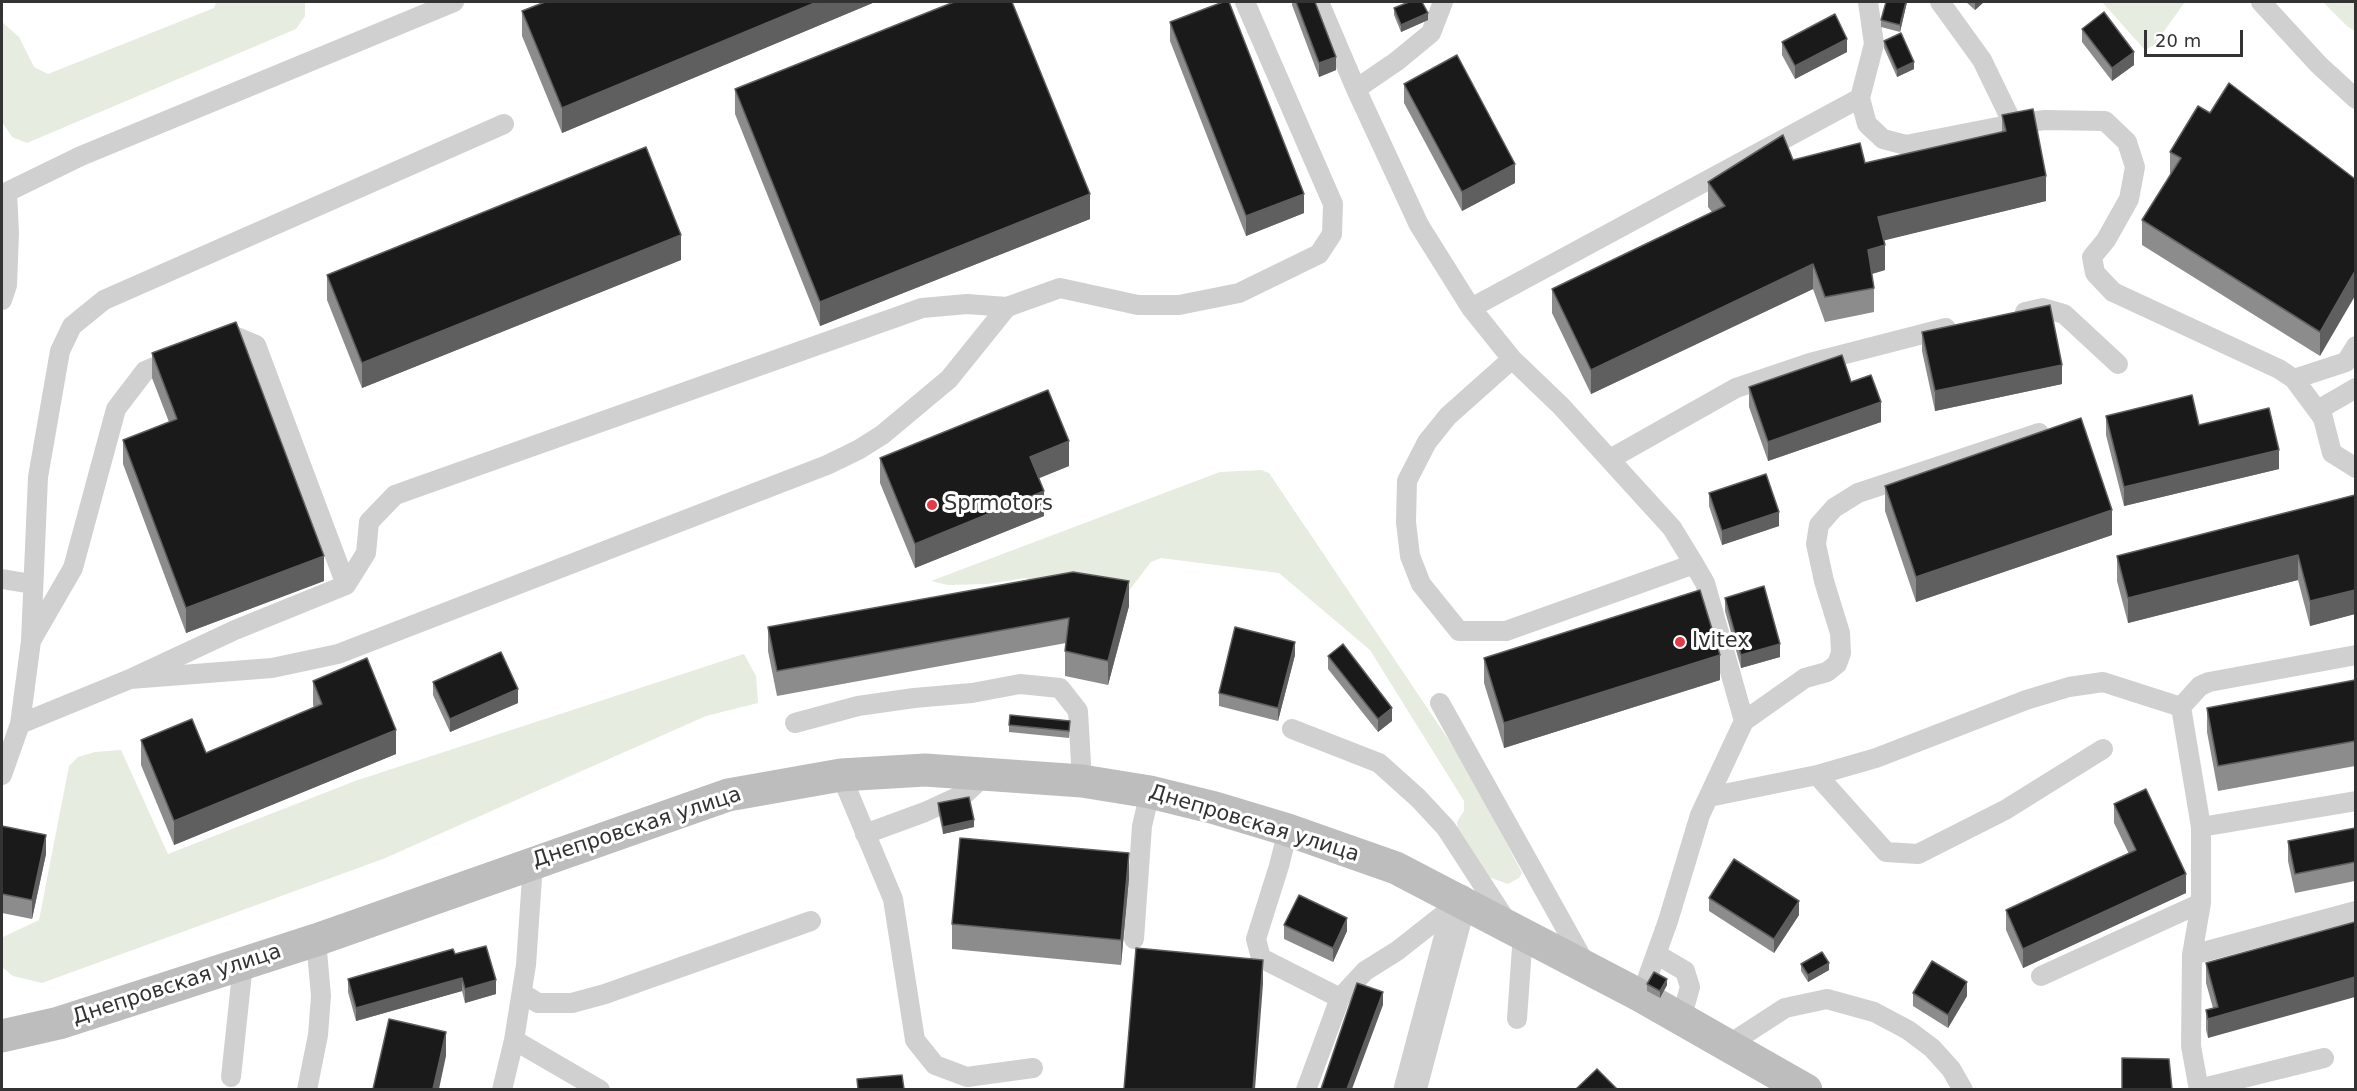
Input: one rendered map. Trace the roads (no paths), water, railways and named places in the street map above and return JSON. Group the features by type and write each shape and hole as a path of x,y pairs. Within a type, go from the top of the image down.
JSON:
{"main road":[{"name":"Днепровская улица","path":"2,1036 59,1023 316,940 728,795 841,775 925,770 1082,781 1150,792 1215,808 1288,830 1396,868 1641,996 1806,1089"}],"street":[{"path":"1410,1089 1460,901"}],"lane":[{"path":"2,300 7,285 9,233 4,185 81,156 454,2"},
{"path":"20,724 130,679 226,634 346,585 366,553 369,522 395,495 922,308 967,304 1007,306 1060,288 1138,305 1179,305 1239,293 1319,254 1332,234 1333,204 1245,2"},
{"path":"1319,2 1356,89 1419,225 1471,308 1512,359 1561,406 1672,528 1694,564 1705,583 1744,721"},
{"path":"1356,89 1397,61 1431,33 1443,2"},
{"path":"1868,2 1874,44 1860,98 1867,124 1883,139 1906,145 2045,120 2105,121 2127,142 2135,167 2129,199 2106,240 2091,257 2095,273 2113,292 2279,369 2294,379 2323,418 2331,453 2355,468"},
{"path":"1940,2 1982,60 2013,124"},
{"path":"2260,2 2319,65 2355,99"},
{"path":"1471,308 1860,98"},
{"path":"2,775 20,724 31,641 38,477 60,351 72,326 104,300 504,124"},
{"path":"130,679 272,669 338,654 827,465 882,435 949,379 1007,306"},
{"path":"2009,315 2043,308 2064,314 2118,364"},
{"path":"1610,459 1736,388 1810,363 1918,334 1964,325"},
{"path":"31,641 73,568 116,409 145,370 234,336 256,345 346,585"},
{"path":"2294,379 2346,362 2355,346"},
{"path":"1512,359 1448,416 1427,442 1407,481 1406,522 1410,556 1421,584 1459,631 1506,631 1694,564"},
{"path":"2318,410 2355,387"},
{"path":"1641,996 1700,815 1744,721 1805,678 1827,672 1837,664 1841,653 1840,633 1824,581 1816,544 1819,525 1834,508 1858,493 2050,430"},
{"path":"2,579 32,584"},
{"path":"2181,706 2200,686 2210,682 2355,655"},
{"path":"1709,797 1817,775 1876,758 2026,700 2068,687 2103,682 2181,706"},
{"path":"795,723 858,706 972,693 1020,684 1060,688 1078,711 1082,781"},
{"path":"1440,703 1587,967"},
{"path":"2181,706 2202,827 2201,903 2192,955 2192,1046 2199,1089 2324,1058"},
{"path":"1292,729 1379,763 1446,828 1517,930 1517,1019"},
{"path":"1817,775 1886,852 1918,854 2005,810 2103,749"},
{"path":"865,834 925,812 966,792 986,774"},
{"path":"841,775 893,899 915,1041 935,1065 967,1077 1033,1068"},
{"path":"1134,939 1142,826 1150,792"},
{"path":"2202,827 2355,801"},
{"path":"1288,830 1256,939 1261,958 1340,998"},
{"path":"502,1089 514,1040 526,965 533,863"},
{"path":"1306,1089 1340,998 1365,971 1397,951 1460,901"},
{"path":"2041,976 2201,903"},
{"path":"2192,955 2355,911"},
{"path":"522,993 538,1003 572,1003 605,994 811,921"},
{"path":"307,1089 318,1035 321,996 316,940"},
{"path":"1656,954 1685,971 1690,987 1681,1019"},
{"path":"231,1077 243,964"},
{"path":"1728,1045 1785,1008 1827,999 1874,1012 1908,1030 1932,1048 1951,1069 1963,1089"},
{"path":"514,1040 600,1089"}],"place":[{"name":"Sprmotors","path":"932,505"},
{"name":"Ivitex","path":"1680,642"}]}
